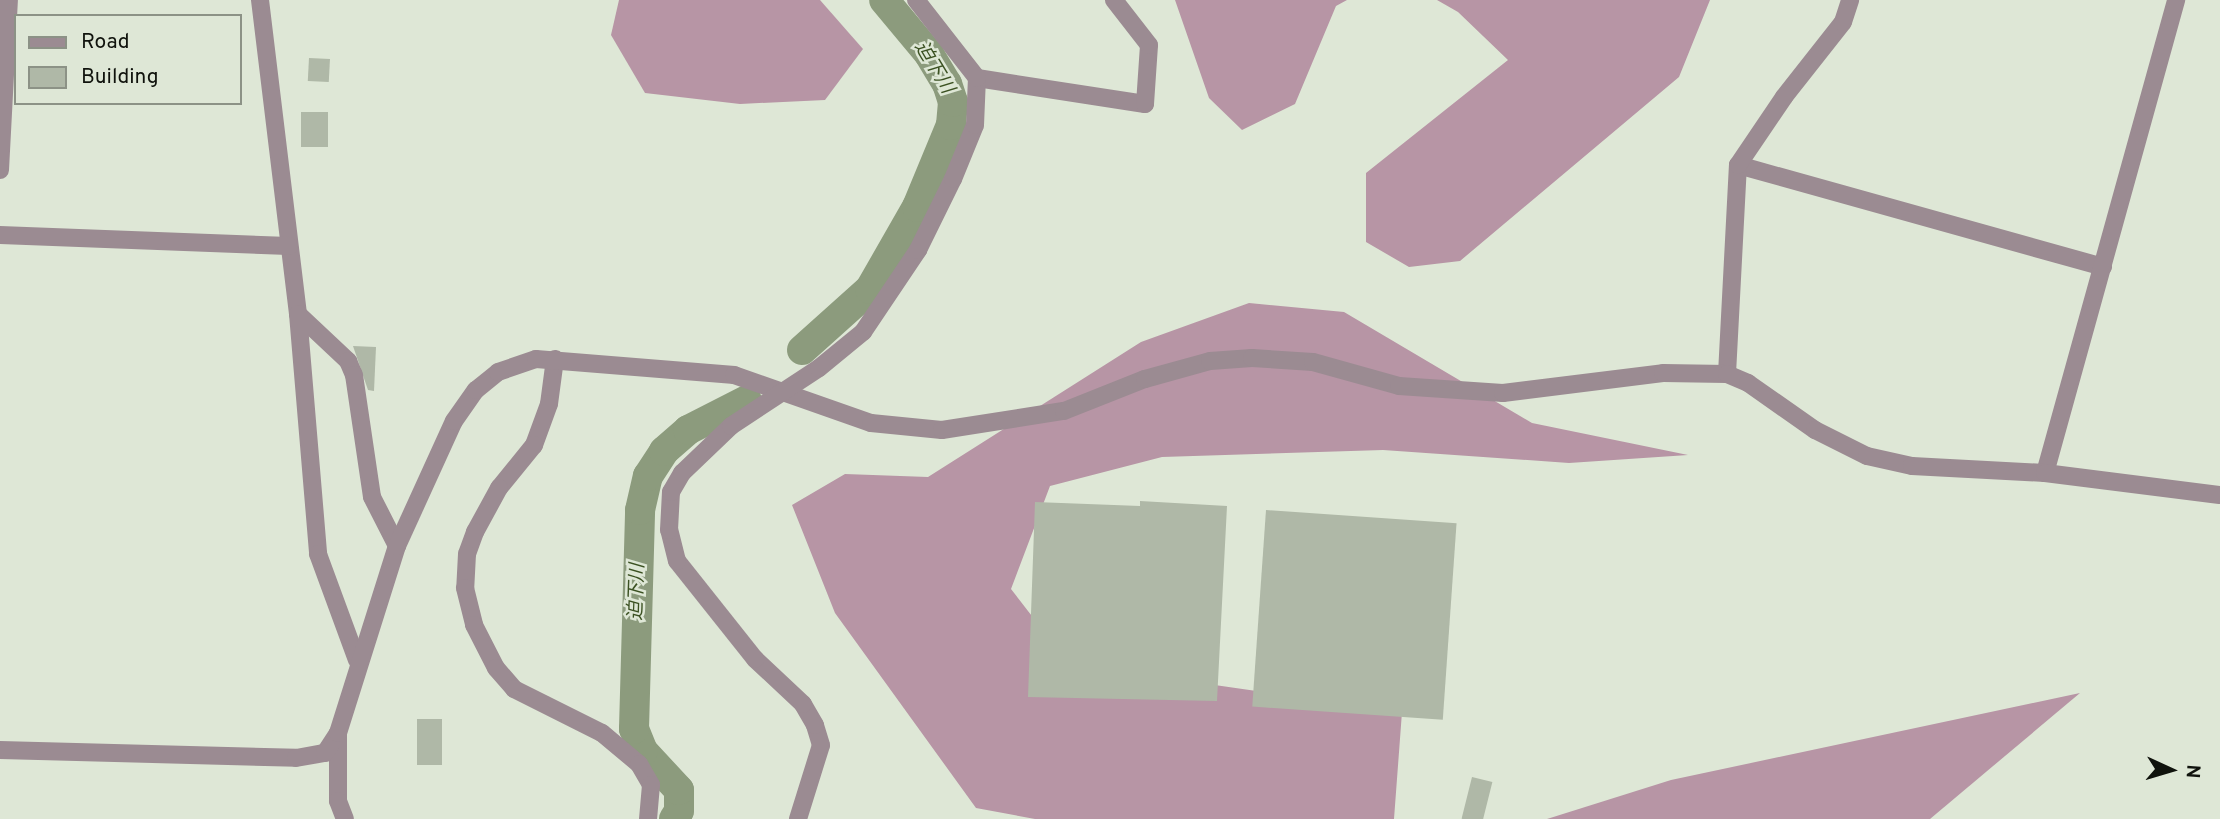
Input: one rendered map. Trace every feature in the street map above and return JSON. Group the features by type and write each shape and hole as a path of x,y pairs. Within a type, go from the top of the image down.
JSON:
{"street":[{"path":"0,170 9,0"},
{"path":"261,0 298,314 318,554 357,660"},
{"path":"798,819 821,745 815,725 803,704 755,659 698,591 677,561 669,530 671,492 682,473 730,426 785,391 863,332 891,295 953,179 975,125 977,78 916,0"},
{"path":"977,78 1145,104 1149,45 1114,0"},
{"path":"1727,374 1738,165 1784,97 1843,22 1850,0"},
{"path":"2045,473 2176,0"},
{"path":"1738,165 2103,267"},
{"path":"0,235 289,246"},
{"path":"298,314 348,361 354,375 376,514 397,546"},
{"path":"345,819 338,801 338,733 357,660 397,546 454,421 476,390 508,366 555,359 734,375 871,423 942,430 1064,411 1145,379 1210,361 1252,358 1313,362 1399,386 1503,393 1663,373 1727,374 1834,441 1867,456 1912,466 2045,473 2220,495"},
{"path":"555,359 549,404 534,445 499,488 475,532 467,554 465,588 474,625 496,668 514,689 602,733 639,764 651,785 648,819"},
{"path":"0,750 296,758 325,753 338,733"}],"shaded area":[{"path":"619,0 820,0 863,49 825,100 740,104 645,93 611,35"},
{"path":"1175,0 1347,0 1336,6 1295,104 1242,130 1209,98"},
{"path":"1437,0 1710,0 1679,77 1460,261 1409,267 1366,242 1366,173 1508,60 1458,12"},
{"path":"1249,303 1344,312 1532,423 1688,455 1569,463 1383,450 1162,457 1050,486 1011,589 1069,664 1402,712 1394,819 1035,819 976,808 835,613 792,505 845,474 928,477 1141,342"},
{"path":"2080,693 1930,819 1547,819 1671,780"}],"building":[{"path":"309,58 330,59 329,82 308,81"},
{"path":"301,112 328,112 328,147 301,147"},
{"path":"353,346 376,347 374,391 368,390"},
{"path":"1140,501 1227,506 1217,701 1028,697 1035,502 1140,506"},
{"path":"1266,510 1457,523 1443,720 1252,707"},
{"path":"417,719 442,719 442,765 417,765"},
{"path":"1472,777 1492,782 1483,819 1462,819"}],"waterway":[{"name":"迫下川","path":"802,350 870,289 917,207 951,125 953,102 947,84 929,54 884,0"},
{"name":"迫下川","path":"674,819 679,811 679,790 643,751 634,729 640,510 648,476 664,451 688,430 747,400"}]}
